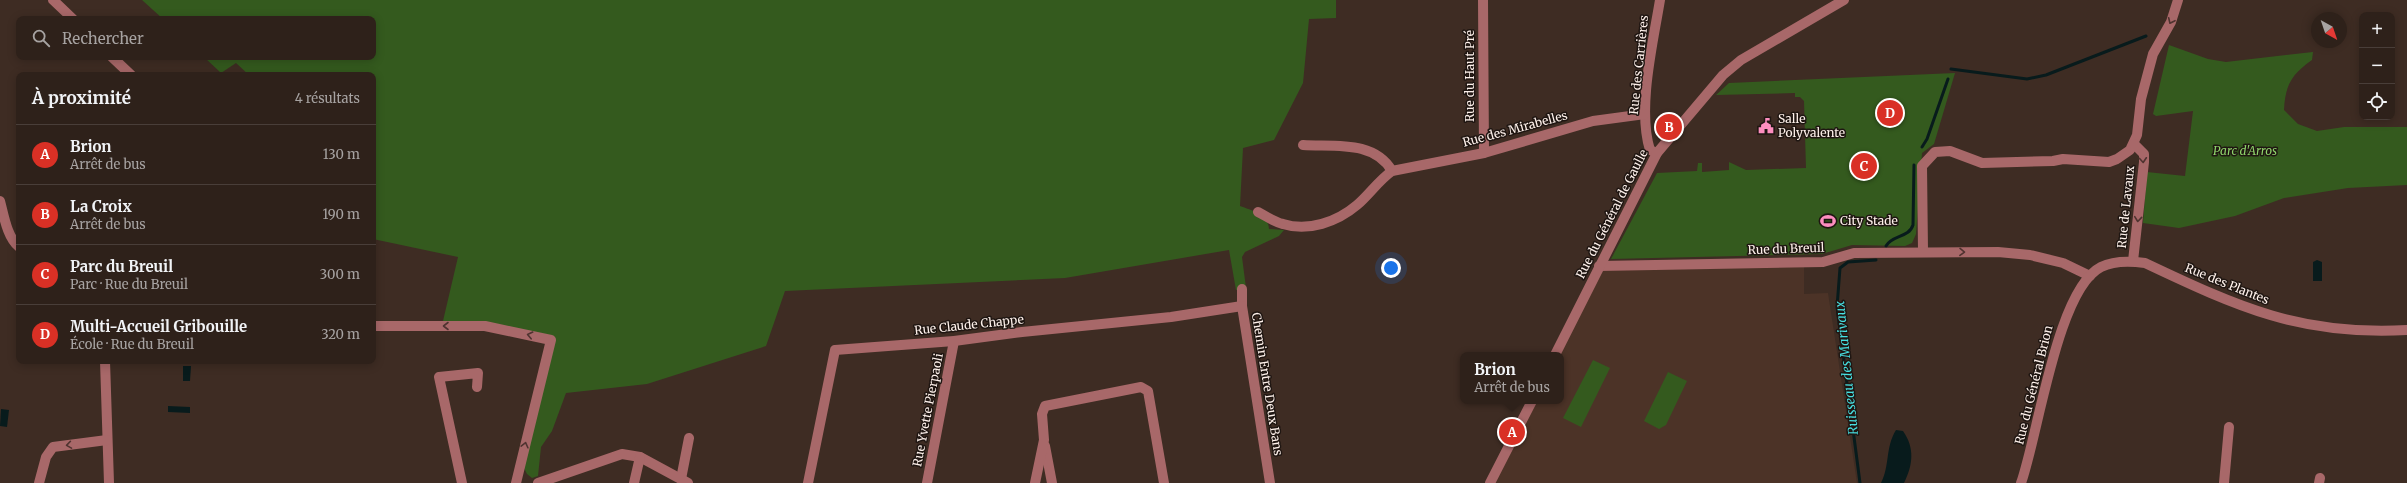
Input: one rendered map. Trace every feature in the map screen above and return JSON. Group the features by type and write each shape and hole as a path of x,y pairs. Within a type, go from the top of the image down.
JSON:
{"street":[{"path":"53,0 70,16"},
{"name":"Rue du Haut Pré","path":"1483,0 1484,153"},
{"name":"Rue des Carrières","path":"1657,153 1650,150 1646,137 1645,114 1660,0"},
{"name":"Rue du Général de Gaulle","path":"1556,352 1657,153 1710,88 1741,60 1844,0"},
{"path":"1923,251 1922,166 1934,152 1950,151 1982,163 2054,162 2063,159 2109,162 2124,155 2134,144 2143,92 2153,54 2171,22 2178,0"},
{"path":"115,60 128,72"},
{"name":"Rue des Mirabelles","path":"1258,212 1281,224 1293,227 1319,224 1345,214 1358,204 1371,189 1392,171 1484,153 1593,121 1645,114"},
{"name":"Rue de Lavaux","path":"2133,262 2144,162 2144,154 2134,144"},
{"path":"1303,145 1364,148 1380,156 1392,171"},
{"path":"0,201 9,231 16,245"},
{"name":"Rue du Breuil","path":"1599,266 1823,262 1854,253 1923,251 2030,255 2063,263 2090,276"},
{"name":"Rue des Plantes","path":"2090,276 2101,267 2133,262 2145,263 2239,306 2299,324 2365,331 2407,330"},
{"name":"Rue du Général Brion","path":"2021,483 2061,328 2079,290 2090,276"},
{"name":"Chemin Entre Deux Bans","path":"1242,289 1242,306 1270,483"},
{"name":"Rue Claude Chappe","path":"808,483 835,350 954,341 1022,332 1171,317 1242,306"},
{"path":"376,326 485,326 551,340 516,483"},
{"name":"Rue Yvette Pierpaoli","path":"927,483 954,341"},
{"path":"105,364 109,483"},
{"path":"462,483 439,377 478,373 477,387"},
{"path":"1052,483 1044,440 1042,414 1045,406 1144,387 1148,392 1164,483"},
{"path":"1490,483 1530,404"},
{"path":"2224,483 2229,427"},
{"path":"538,483 622,454 640,457 684,481 689,438"},
{"path":"39,483 46,457 53,447 107,440"},
{"path":"1036,483 1044,440"},
{"path":"634,483 640,457"}],"shaded area":[{"path":"2317,260 2322,262 2322,281 2313,281 2313,262"},
{"path":"1804,267 1804,294 1828,293 1857,483 1495,483 1534,404 1564,404 1564,352 1561,352 1602,270"},
{"path":"183,366 191,366 190,381 183,381"},
{"path":"168,406 190,407 190,413 168,412"},
{"path":"1,409 9,410 7,427 0,426"},
{"path":"1896,430 1903,431 1907,437 1911,450 1911,463 1904,483 1881,483 1886,470 1890,443"}],"green space":[{"path":"142,0 1336,0 1336,18 1309,19 1303,83 1274,140 1243,148 1240,206 1254,211 1263,217 1268,224 1269,229 1284,230 1279,236 1245,252 1242,257 1246,288 1236,290 1229,250 1065,278 785,291 766,346 647,384 566,393 552,431 541,447 538,476 532,478 527,474 521,462 551,340 443,321 458,257 376,240 376,72 246,72 236,63 222,72 220,72 207,60 376,60 376,16 160,16"},
{"name":"Parc d'Arros","path":"2169,45 2208,59 2226,62 2313,52 2312,60 2299,70 2288,87 2284,110 2298,124 2317,131 2344,127 2407,127 2407,185 2348,188 2284,198 2235,216 2179,228 2143,223 2147,172 2185,176 2193,111 2156,116 2153,114"},
{"path":"1955,73 1934,144 1922,153 1916,234 1912,243 1905,246 1852,245 1822,254 1611,259 1657,173 1697,171 1698,163 1702,163 1702,172 1729,170 1729,162 1746,170 1806,168 1804,101 1800,97 1795,97 1795,93 1716,95 1729,83"},
{"path":"1593,360 1610,368 1581,427 1563,418"},
{"path":"1668,372 1687,381 1666,425 1659,429 1644,421"}],"waterway":[{"path":"1951,69 2027,79 2046,75 2146,36"},
{"name":"Ruisseau des Marivaux","path":"1922,147 1927,139 1948,79"},
{"name":"Ruisseau des Marivaux","path":"1886,246 1892,240 1908,232 1913,225 1914,165"},
{"name":"Ruisseau des Marivaux","path":"1860,483 1837,307 1840,268 1848,262 1876,260"}],"place":[{"name":"Multi-Accueil Gribouille","path":"1890,113"},
{"name":"Salle Polyvalente","path":"1766,126"},
{"name":"La Croix","path":"1669,127"},
{"name":"Parc du Breuil","path":"1864,166"},
{"name":"City Stade","path":"1828,221"},
{"name":"Brion","path":"1512,432"}]}
